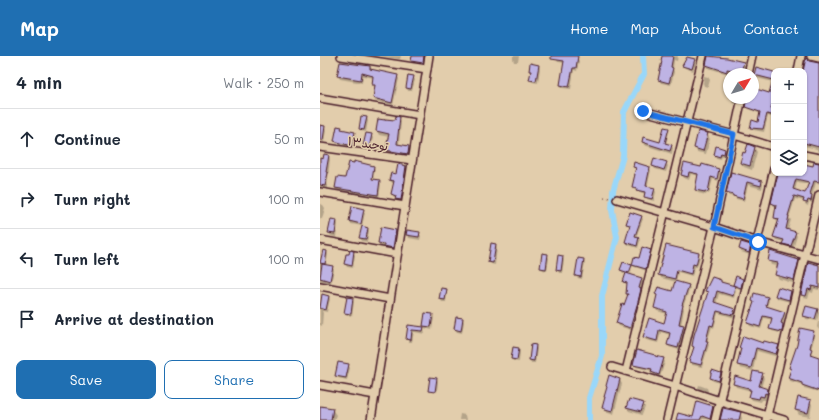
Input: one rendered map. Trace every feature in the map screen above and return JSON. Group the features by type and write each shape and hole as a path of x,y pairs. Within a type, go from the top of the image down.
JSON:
{"street":[{"path":"341,56 427,69"},
{"path":"371,420 429,56"},
{"path":"626,371 703,56"},
{"path":"749,68 752,56"},
{"path":"799,68 802,56"},
{"path":"811,56 819,58"},
{"path":"320,98 420,115"},
{"path":"667,420 714,227 741,104"},
{"path":"643,111 734,134 771,146"},
{"name":"توحید۱۳","path":"320,147 412,160"},
{"path":"807,156 819,158"},
{"path":"715,420 772,176"},
{"path":"320,192 405,206"},
{"path":"767,417 819,195"},
{"path":"617,199 819,259"},
{"path":"320,240 398,254"},
{"path":"320,286 390,299"},
{"path":"612,367 675,386 767,417 784,420"},
{"path":"320,385 375,395"}],"building":[{"path":"412,56 424,56 423,63 411,61"},
{"path":"551,56 578,56 576,68 573,68 569,87 560,85 564,61 551,59"},
{"path":"662,56 673,56 671,67 673,68 669,83 658,80"},
{"path":"708,56 744,62 742,68 723,68 723,71 706,65"},
{"path":"687,57 695,59 692,69 682,66"},
{"path":"806,58 809,61 819,63 819,147 807,144 807,68 804,68"},
{"path":"340,62 370,66 370,69 398,75 392,103 373,98 375,85 372,85 373,76 362,73 361,80 337,76"},
{"path":"530,63 539,65 536,81 529,80 531,71 529,71"},
{"path":"756,67 771,71 771,79 759,76 759,68"},
{"path":"408,75 414,76 411,89 406,88"},
{"path":"771,86 771,115 767,114 763,129 750,128 752,120 758,122 760,112 745,107 746,104 759,104 759,90 769,93"},
{"path":"361,116 367,117 364,130 359,129"},
{"path":"396,116 400,117 397,144 409,146 408,154 385,150 389,134 376,131 378,119 395,120"},
{"path":"320,125 325,126 323,140 320,140"},
{"path":"337,126 342,127 341,129 355,132 352,146 334,141"},
{"path":"664,127 669,128 665,143 672,145 670,151 642,142 643,137 660,142"},
{"path":"698,131 708,133 703,151 694,148"},
{"path":"366,133 372,134 369,148 363,146"},
{"path":"748,144 755,147 750,166 740,163 743,152 745,153"},
{"path":"716,146 725,149 724,154 721,153 720,157 714,155"},
{"path":"324,154 329,155 326,172 328,173 325,186 320,185 320,158 323,159"},
{"path":"654,158 667,162 664,170 652,166"},
{"path":"354,161 374,166 372,179 380,180 378,195 335,188 337,177 345,178 349,162 354,163"},
{"path":"634,162 650,167 646,186 655,188 652,199 644,197 645,192 636,190 637,188 632,187 636,168 633,167"},
{"path":"814,162 819,163 819,182 814,181 810,194 812,195 811,201 808,200 807,203 803,202 804,199 794,196 786,229 796,232 791,246 782,244 784,240 773,237 779,219 774,218 776,205 771,203 777,176 807,176 807,165 813,166","holes":["796,179 809,182 805,193 793,189"]},
{"path":"684,163 701,167 702,164 719,169 717,179 711,177 708,192 695,190 698,174 689,172 688,177 681,175"},
{"path":"398,164 406,166 401,200 395,199 396,196 391,194 394,181 389,180 391,173 396,174"},
{"path":"731,172 762,181 761,186 747,182 743,199 726,193"},
{"path":"352,206 364,209 361,224 349,221"},
{"path":"630,212 642,216 635,236 639,237 637,246 625,242 630,225 626,224"},
{"path":"331,219 337,220 335,234 328,233"},
{"path":"362,226 368,228 366,239 359,238"},
{"path":"381,227 396,230 393,248 378,243"},
{"path":"407,230 420,232 419,237 406,235"},
{"path":"741,242 751,245 749,253 739,249"},
{"path":"491,243 496,244 493,263 488,262"},
{"path":"666,245 699,253 696,265 693,264 691,274 677,270 675,279 658,275"},
{"path":"642,247 651,250 646,269 632,265 634,257 639,258"},
{"path":"323,250 327,251 325,264 320,263"},
{"path":"350,250 354,251 352,266 344,264 346,254 349,254"},
{"path":"770,251 799,260 794,280 775,275 778,263 768,261"},
{"path":"542,253 548,254 546,269 540,268"},
{"path":"558,255 563,256 561,271 556,270"},
{"path":"578,258 584,259 581,277 575,276"},
{"path":"623,262 632,265 629,273 620,270"},
{"path":"808,262 819,265 819,288 812,286 811,290 808,289 806,296 801,295"},
{"path":"322,264 333,266 330,281 320,278"},
{"path":"626,273 642,278 639,288 641,289 638,302 630,328 616,323 622,304 624,305 628,294 626,294 627,283 623,282"},
{"path":"736,276 743,279 741,288 733,285"},
{"path":"712,277 721,280 721,282 735,286 733,296 717,291 714,302 735,309 733,315 717,311 713,326 710,325 706,341 708,341 701,365 689,362 694,347 692,346 694,335 708,292 705,291"},
{"path":"675,281 689,285 682,305 679,324 684,325 678,348 667,345 670,333 659,330 657,341 643,337 649,318 664,323 667,312 654,308 657,295 655,294 658,287 672,291"},
{"path":"778,287 791,291 789,300 775,296"},
{"path":"441,288 447,289 445,300 439,299"},
{"path":"754,293 768,297 766,306 785,312 781,323 783,324 782,332 769,329 772,318 763,316 760,327 747,323 754,302 752,301"},
{"path":"322,294 329,296 326,310 320,308"},
{"path":"347,297 353,298 351,314 344,313"},
{"path":"806,306 818,309 815,319 803,316"},
{"path":"425,313 433,314 431,327 423,326"},
{"path":"456,317 463,318 461,331 454,329"},
{"path":"408,325 424,327 423,331 412,330 411,340 406,339"},
{"path":"800,328 814,331 810,354 819,357 819,391 788,378 791,369 789,368 797,345"},
{"path":"743,336 763,343 764,341 779,345 776,354 756,348 751,368 737,365 741,348 739,348"},
{"path":"531,344 536,345 534,361 529,360"},
{"path":"513,347 519,348 517,360 511,359"},
{"path":"637,350 664,358 659,375 651,372 652,369 633,365"},
{"path":"338,362 349,364 346,378 335,376"},
{"path":"712,370 721,373 719,381 710,378"},
{"path":"753,371 763,373 759,386 768,389 767,394 765,393 764,397 760,396 759,399 749,397 751,390 749,390 749,388 733,384 735,376 751,381"},
{"path":"609,375 620,379 612,411 602,408"},
{"path":"430,377 437,378 435,392 428,391"},
{"path":"798,397 811,400 808,413 795,410"},
{"path":"629,399 644,403 641,412 626,408"},
{"path":"697,401 713,406 710,419 702,416 700,420 676,420 678,413 693,417"},
{"path":"320,406 333,408 331,420 320,420"},
{"path":"723,408 741,412 739,420 720,420"}],"waterway":[{"path":"589,420 589,398 602,356 602,296 617,237 612,210 613,191 623,156 624,112 644,74 643,56"}],"route":[{"path":"643,111 734,134 714,227 758,242"}]}
